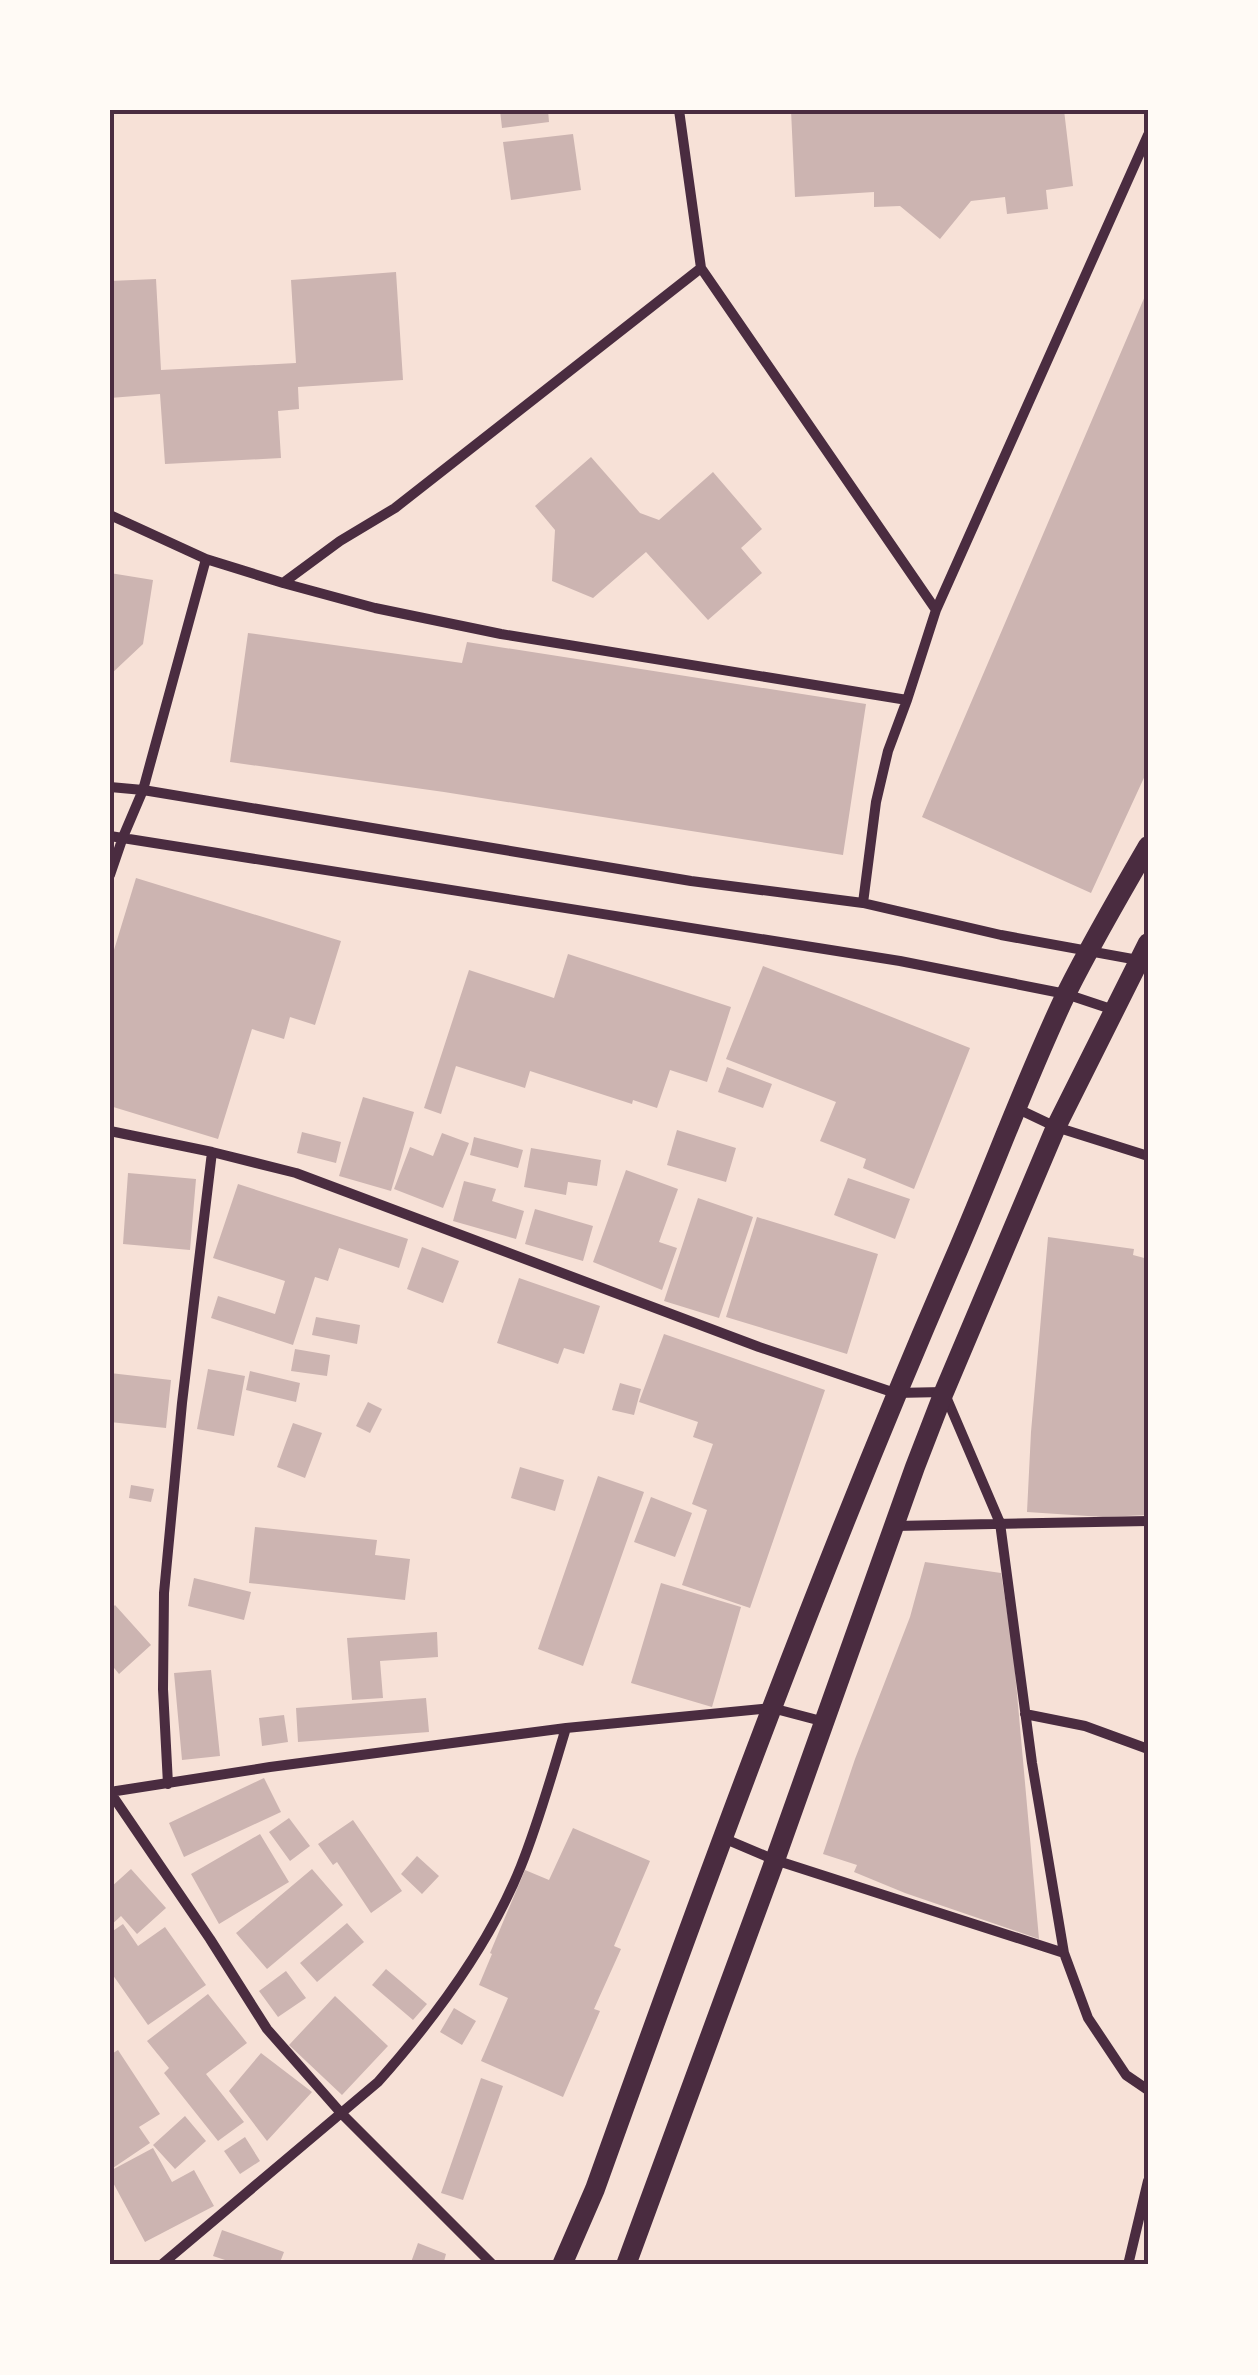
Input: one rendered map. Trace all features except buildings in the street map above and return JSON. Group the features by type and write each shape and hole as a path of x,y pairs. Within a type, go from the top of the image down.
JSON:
{"main road":[{"path":"562,2265 595,2189 772,1708 896,1393 1066,994 1148,846"},
{"path":"626,2265 944,1392 1056,1127 1143,952"}],"street":[{"path":"679,110 701,268 936,610"},
{"path":"863,902 888,750 936,610 1148,135"},
{"path":"283,582 340,541 396,508 701,268"},
{"path":"110,515 206,559 375,608 501,634 908,700"},
{"path":"110,875 143,790 206,559"},
{"path":"110,787 691,881 863,902 1087,952 1143,952"},
{"path":"110,836 900,961 1066,994 1114,1010"},
{"path":"1016,1107 1056,1127 1148,1156"},
{"path":"110,1131 296,1174 760,1348 896,1393 944,1392 1000,1522 1025,1714 1064,1953 1088,2018 1126,2074 1148,2090"},
{"path":"168,1784 164,1593 212,1152"},
{"path":"895,1526 1148,1520"},
{"path":"493,2265 340,2114 267,2029 110,1792 566,1728 772,1708 825,1722"},
{"path":"1025,1714 1085,1726 1148,1749"},
{"path":"161,2265 378,2082 409,2047 489,1933 521,1868 566,1728"},
{"path":"723,1838 775,1860 1064,1953"},
{"path":"1128,2265 1148,2181"}]}
